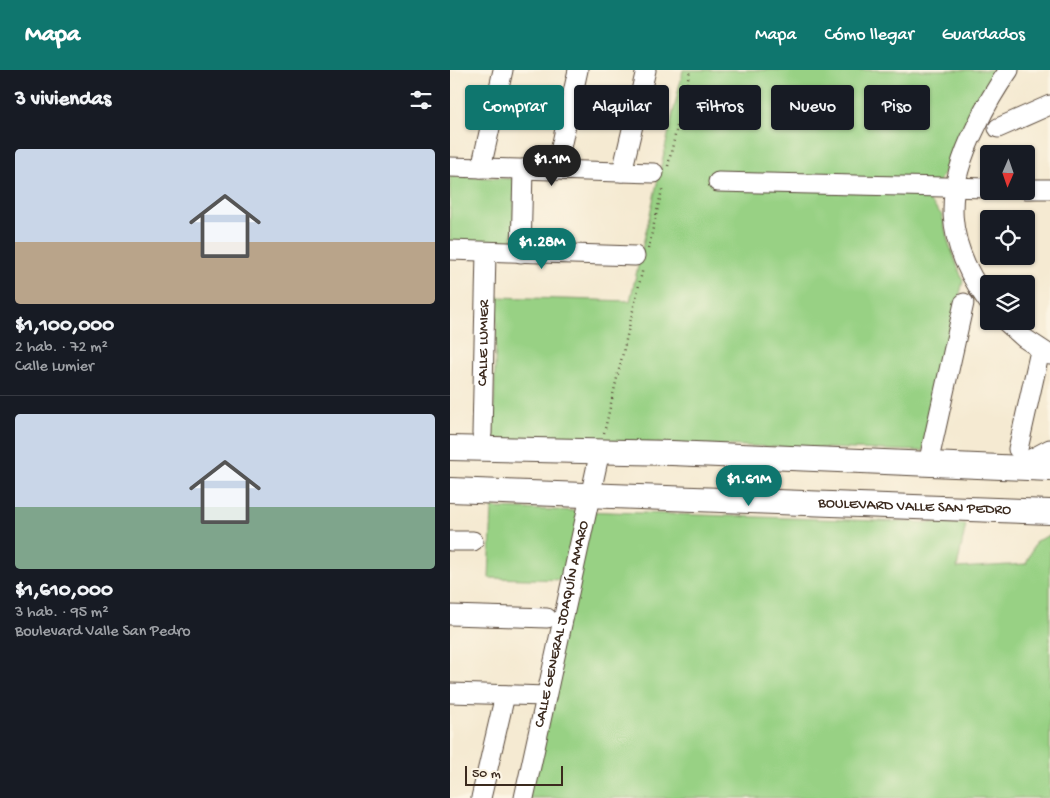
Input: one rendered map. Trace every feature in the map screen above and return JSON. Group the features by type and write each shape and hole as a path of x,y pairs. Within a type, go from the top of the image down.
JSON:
{"main road":[{"name":"BOULEVARD VALLE SAN PEDRO","path":"450,448 595,474"},
{"name":"BOULEVARD VALLE SAN PEDRO","path":"450,477 928,464 1017,458 1050,469"},
{"name":"BOULEVARD VALLE SAN PEDRO","path":"450,462 595,474 776,494 1050,512"},
{"name":"BOULEVARD VALLE SAN PEDRO","path":"450,490 595,474 1050,483"},
{"name":"BOULEVARD VALLE SAN PEDRO","path":"776,494 1050,498"}],"street":[{"path":"480,168 503,70"},
{"path":"556,170 578,70"},
{"path":"622,172 646,70"},
{"path":"980,289 961,255 953,221 954,187 965,148 989,100 1009,70"},
{"path":"998,128 1050,105"},
{"path":"450,167 654,173"},
{"path":"520,252 523,169"},
{"path":"718,182 980,188"},
{"path":"1035,189 1050,189"},
{"path":"450,250 635,256"},
{"name":"CALLE LUMIER","path":"482,434 486,252"},
{"path":"928,464 964,303"},
{"path":"1016,330 1045,353 1017,458"},
{"path":"1017,458 1050,449"},
{"name":"CALLE GENERAL JOAQUÍN AMARO","path":"524,798 595,474"},
{"path":"450,541 473,541"},
{"path":"450,615 548,618"},
{"path":"450,693 546,696"},
{"path":"481,798 505,695"}],"green space":[{"path":"683,70 997,70 929,201 942,215 948,241 963,281 923,451 493,439 497,297 630,301 679,87 679,130 761,130 761,85 680,85"},
{"path":"450,176 515,179 513,244 450,242"},
{"path":"492,508 966,524 957,568 1026,564 1036,541 1050,535 1050,798 517,798 568,580 489,578"}]}
